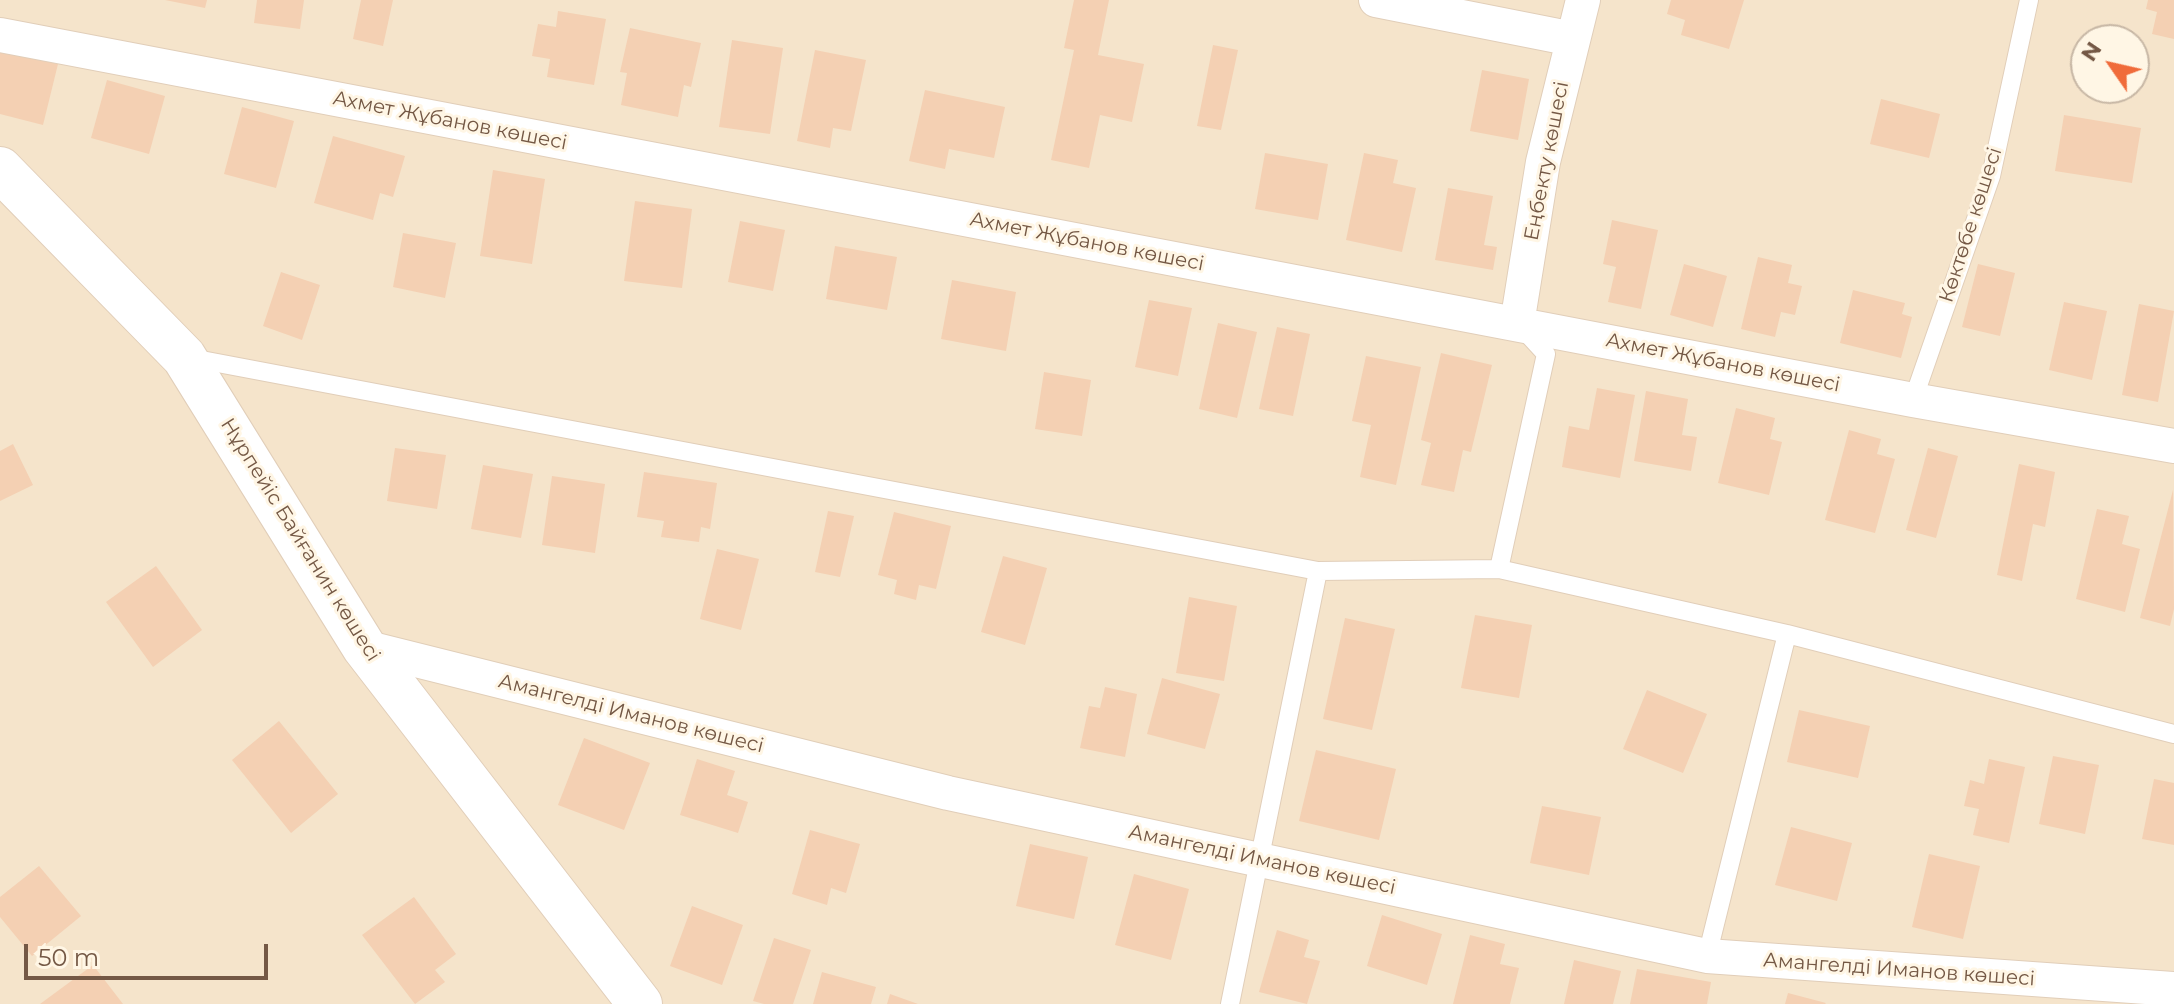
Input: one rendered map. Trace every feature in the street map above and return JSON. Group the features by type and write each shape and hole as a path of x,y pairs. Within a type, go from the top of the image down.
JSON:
{"street":[{"path":"1376,0 1573,39"},
{"name":"Еңбекту көшесі","path":"1517,324 1543,162 1583,0"},
{"name":"Ахмет Жұбанов көшесі","path":"0,35 1913,400 2174,446"},
{"name":"Нұрпейіс Байғанин көшесі","path":"0,169 184,357 364,647 640,1004"},
{"name":"Амангелді Иманов көшесі","path":"364,647 948,793 1707,956 2174,989"}],"lane":[{"name":"Көктөбе көшесі","path":"1913,400 1991,176 2029,0"},
{"path":"1499,569 1546,354 1517,324"},
{"path":"184,357 1318,571 1499,569 1787,634 2174,734"},
{"path":"1230,1004 1318,571"},
{"path":"1707,956 1787,634"}],"shaded area":[{"path":"0,0 2174,0 2174,1004 0,1004"}],"building":[{"path":"165,0 207,0 205,8"},
{"path":"257,0 304,0 300,29 254,23"},
{"path":"361,0 393,0 383,46 353,39"},
{"path":"1074,0 1109,0 1098,55 1144,64 1132,122 1100,115 1089,168 1051,160 1074,50 1064,48"},
{"path":"1671,0 1744,0 1729,49 1681,35 1685,20 1667,14"},
{"path":"2148,0 2174,0 2174,39 2152,34 2157,12 2146,9"},
{"path":"558,11 606,19 594,85 547,77 550,59 532,56 538,24 556,27"},
{"path":"630,28 701,43 691,87 684,85 678,117 621,105 627,73 620,72"},
{"path":"732,40 783,48 770,134 719,127"},
{"path":"1213,45 1238,50 1221,130 1197,126"},
{"path":"0,49 58,64 43,125 0,114"},
{"path":"815,50 866,60 851,131 833,128 830,148 797,141"},
{"path":"1482,70 1529,79 1518,140 1470,131"},
{"path":"107,80 165,96 149,154 91,138"},
{"path":"925,90 1005,107 994,158 949,149 945,169 909,161"},
{"path":"1881,99 1940,114 1929,158 1870,144"},
{"path":"242,107 294,121 276,188 224,174"},
{"path":"2064,115 2141,128 2132,183 2055,171"},
{"path":"333,136 405,156 393,197 380,193 373,220 314,203"},
{"path":"1265,153 1328,164 1318,220 1255,209"},
{"path":"1364,153 1398,160 1393,183 1416,188 1402,252 1346,240"},
{"path":"493,170 545,179 532,264 480,256"},
{"path":"1448,188 1493,196 1484,245 1497,247 1493,270 1435,260"},
{"path":"635,201 692,209 682,288 624,281"},
{"path":"1612,220 1658,230 1641,309 1608,302 1616,267 1603,264"},
{"path":"740,221 785,230 773,291 728,282"},
{"path":"403,233 456,243 445,298 393,287"},
{"path":"835,246 897,257 887,310 826,299"},
{"path":"1758,257 1792,265 1788,283 1802,286 1795,315 1781,312 1775,337 1741,329"},
{"path":"1684,264 1727,276 1713,327 1670,315"},
{"path":"1978,264 2015,273 2000,336 1962,327"},
{"path":"281,272 320,285 302,340 263,326"},
{"path":"952,280 1016,292 1006,351 941,339"},
{"path":"1853,290 1905,303 1902,314 1912,317 1901,358 1840,343"},
{"path":"1149,300 1192,308 1178,376 1135,367"},
{"path":"2064,302 2107,311 2092,380 2049,370"},
{"path":"2139,304 2174,311 2158,402 2122,395"},
{"path":"1218,323 1257,332 1237,418 1199,409"},
{"path":"1277,327 1310,334 1293,416 1259,409"},
{"path":"1441,353 1492,365 1471,452 1463,450 1454,492 1421,485 1431,443 1421,440"},
{"path":"1366,356 1421,367 1396,485 1360,477 1371,425 1352,421"},
{"path":"1044,372 1091,380 1082,436 1035,429"},
{"path":"1597,388 1635,395 1620,478 1562,467 1569,426 1589,430"},
{"path":"1646,391 1688,399 1682,435 1697,437 1691,471 1634,461"},
{"path":"1736,408 1775,418 1770,439 1782,442 1769,495 1718,483"},
{"path":"1849,430 1881,439 1877,454 1895,459 1875,533 1825,520"},
{"path":"13,444 33,485 0,501 0,451"},
{"path":"395,448 446,455 437,509 387,501"},
{"path":"1928,448 1958,456 1936,538 1906,530"},
{"path":"2019,464 2055,472 2045,527 2033,524 2022,581 1997,575"},
{"path":"483,465 533,474 521,538 471,529"},
{"path":"644,472 717,483 710,529 701,527 699,542 661,537 664,521 637,517"},
{"path":"552,476 605,484 595,553 542,545"},
{"path":"2173,490 2174,609 2170,626 2140,618"},
{"path":"2097,509 2129,516 2122,544 2140,549 2125,612 2076,599"},
{"path":"828,511 854,516 840,577 815,572"},
{"path":"894,512 951,526 936,589 919,585 916,600 894,594 897,580 878,575"},
{"path":"717,549 759,559 741,630 700,619"},
{"path":"1003,556 1047,568 1025,645 981,632"},
{"path":"156,566 202,630 153,667 106,602"},
{"path":"1189,597 1237,606 1224,681 1176,673"},
{"path":"1475,615 1532,625 1519,698 1461,688"},
{"path":"1345,618 1395,629 1372,730 1323,719"},
{"path":"1162,678 1220,694 1205,749 1147,734"},
{"path":"1105,687 1137,694 1125,757 1080,748 1089,706 1100,708"},
{"path":"1647,690 1707,714 1683,773 1623,749"},
{"path":"1799,710 1870,726 1858,778 1787,762"},
{"path":"279,721 338,794 291,833 232,760"},
{"path":"584,738 650,763 624,830 558,805"},
{"path":"1316,750 1396,769 1379,840 1299,821"},
{"path":"2053,756 2099,765 2085,834 2039,824"},
{"path":"697,759 735,771 727,795 748,802 738,833 680,815"},
{"path":"1989,759 2025,767 2009,843 1973,835 1979,809 1964,806 1970,780 1984,784"},
{"path":"2154,779 2174,783 2174,845 2142,839"},
{"path":"1542,806 1601,817 1589,875 1530,863"},
{"path":"1791,827 1852,843 1837,901 1775,885"},
{"path":"810,830 860,844 846,893 831,888 827,905 792,894"},
{"path":"1030,844 1088,857 1074,919 1016,906"},
{"path":"1929,854 1980,866 1963,939 1912,927"},
{"path":"39,866 81,916 32,956 0,917 0,897"},
{"path":"1134,874 1189,889 1171,960 1115,945"},
{"path":"414,897 456,954 435,970 445,982 415,1004 362,935"},
{"path":"692,906 743,925 722,985 670,966"},
{"path":"1382,915 1442,934 1427,985 1367,966"},
{"path":"1277,930 1309,940 1304,957 1320,961 1307,1004 1259,992"},
{"path":"1470,935 1505,944 1500,964 1519,968 1510,1004 1453,1004"},
{"path":"774,938 811,950 793,1004 753,1001"},
{"path":"1574,960 1621,971 1613,1004 1564,1004"},
{"path":"93,965 123,1004 40,1004"},
{"path":"1637,969 1711,982 1707,1004 1630,1004"},
{"path":"822,972 876,987 871,1004 813,1004"},
{"path":"1788,993 1826,1003 1785,1004"},
{"path":"890,994 918,1004 887,1004"}]}
